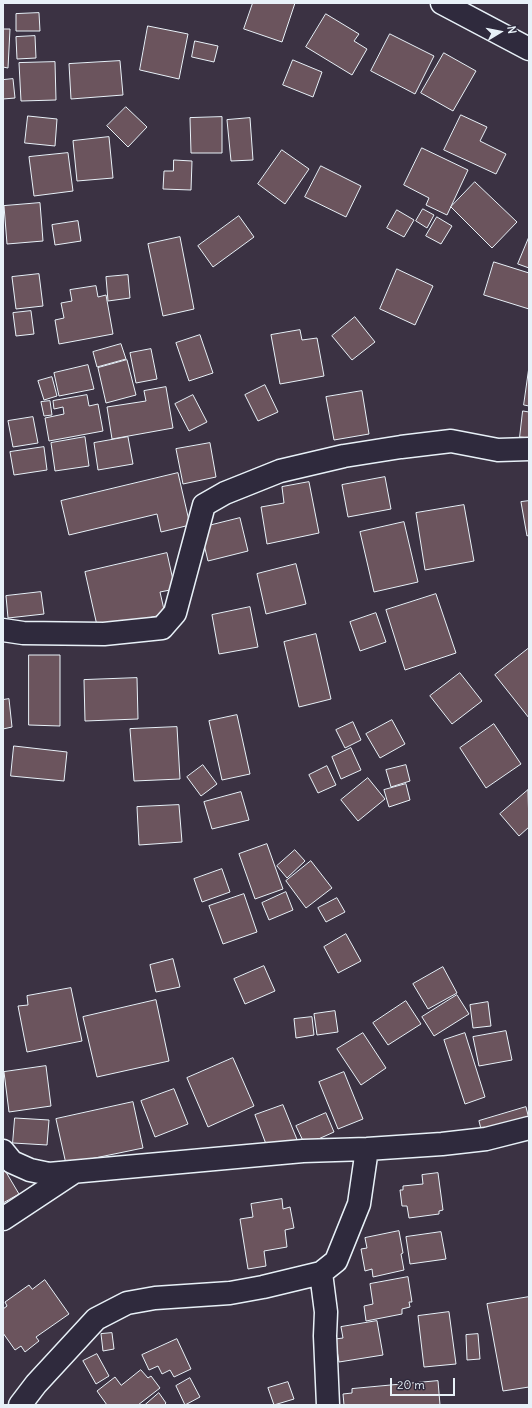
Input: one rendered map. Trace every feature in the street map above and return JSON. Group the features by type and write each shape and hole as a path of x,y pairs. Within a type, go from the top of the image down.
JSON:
{"street":[{"path":"442,3 529,49"},
{"path":"3,630 23,633 104,634 162,628 175,613 204,505 225,494 280,471 344,456 401,446 451,441 498,450 529,449"},
{"path":"3,1151 12,1162 30,1170 49,1174 303,1151 367,1149 486,1139 529,1128"},
{"path":"20,1405 36,1384 96,1319 127,1303 155,1298 230,1293 263,1287 321,1273 336,1261 359,1204 367,1149"},
{"path":"3,1219 75,1172"},
{"path":"321,1273 326,1312 325,1336 328,1405"}],"building":[{"path":"253,3 295,3 282,42 244,29"},
{"path":"39,13 40,31 16,31 16,14"},
{"path":"326,14 359,34 354,41 367,49 352,75 306,47"},
{"path":"148,26 188,34 179,79 140,70"},
{"path":"3,29 10,29 8,68 3,67"},
{"path":"390,34 434,56 415,94 371,71"},
{"path":"35,36 36,58 17,59 16,37"},
{"path":"195,41 218,46 214,62 192,57"},
{"path":"444,53 476,71 453,111 421,93"},
{"path":"293,60 322,72 313,97 283,85"},
{"path":"120,61 123,95 71,99 69,64"},
{"path":"55,62 56,100 21,101 19,63"},
{"path":"13,79 15,98 3,99 3,80"},
{"path":"126,107 147,127 128,147 107,126"},
{"path":"461,115 487,127 480,141 506,154 496,174 444,150"},
{"path":"28,116 57,119 55,146 25,143"},
{"path":"222,117 222,153 191,153 190,118"},
{"path":"250,118 253,160 231,161 227,120"},
{"path":"109,137 113,178 77,181 73,141"},
{"path":"422,148 468,170 447,215 426,205 429,198 404,185"},
{"path":"282,150 309,169 285,204 258,184"},
{"path":"68,153 73,191 34,196 29,157"},
{"path":"174,160 192,161 191,190 163,189 164,171 173,171"},
{"path":"321,166 361,186 346,217 305,197"},
{"path":"475,182 517,222 492,248 451,207"},
{"path":"40,203 43,241 7,244 4,206"},
{"path":"423,209 434,215 427,228 416,221"},
{"path":"397,210 414,220 404,237 387,228"},
{"path":"239,216 254,237 213,267 198,246"},
{"path":"437,217 452,226 441,244 426,236"},
{"path":"78,221 81,241 55,245 52,225"},
{"path":"180,237 194,309 163,316 148,244"},
{"path":"529,237 529,268 518,264"},
{"path":"494,262 529,273 529,309 484,295"},
{"path":"397,269 433,286 415,325 380,309"},
{"path":"39,274 43,306 16,309 12,277"},
{"path":"128,275 130,298 108,301 106,277"},
{"path":"96,286 98,297 106,295 113,334 59,344 55,320 64,318 61,303 72,301 70,290"},
{"path":"31,311 34,334 16,336 13,313"},
{"path":"355,317 375,342 352,360 332,336"},
{"path":"300,330 302,340 317,338 324,376 280,384 271,335"},
{"path":"200,335 213,373 189,381 176,343"},
{"path":"121,344 126,359 97,367 93,352"},
{"path":"151,349 157,379 136,383 130,353"},
{"path":"127,360 136,395 106,403 98,368"},
{"path":"88,365 94,389 59,396 54,373"},
{"path":"529,367 529,406 524,405"},
{"path":"52,377 57,396 44,400 38,381"},
{"path":"265,385 278,412 258,421 245,395"},
{"path":"166,387 173,428 112,439 107,407 146,401 144,391"},
{"path":"362,391 369,434 334,440 326,397"},
{"path":"87,395 89,406 98,404 103,431 49,441 45,418 64,414 63,407 54,409 53,401"},
{"path":"193,395 207,422 189,431 175,404"},
{"path":"50,401 52,415 44,416 41,402"},
{"path":"523,411 529,412 529,438 520,437"},
{"path":"33,417 38,443 13,447 8,421"},
{"path":"85,437 89,466 55,471 51,443"},
{"path":"128,437 133,464 98,470 94,443"},
{"path":"210,443 216,477 183,484 176,449"},
{"path":"44,447 47,470 14,475 10,452"},
{"path":"178,473 190,525 161,532 157,514 69,535 61,501"},
{"path":"385,477 391,509 348,517 342,485"},
{"path":"309,482 319,533 267,544 261,507 284,503 282,487"},
{"path":"529,501 529,535 527,536 521,502"},
{"path":"464,505 474,561 425,570 416,513"},
{"path":"240,518 248,551 208,561 200,528"},
{"path":"404,522 418,582 374,592 360,532"},
{"path":"167,553 175,589 160,592 165,614 98,630 85,572"},
{"path":"296,564 306,604 266,614 257,574"},
{"path":"41,592 44,614 8,618 6,596"},
{"path":"436,594 456,653 405,670 386,610"},
{"path":"250,607 258,647 219,654 212,615"},
{"path":"376,613 386,642 360,651 350,622"},
{"path":"316,634 331,699 299,707 284,642"},
{"path":"529,648 529,718 495,675"},
{"path":"29,655 60,655 60,726 29,725"},
{"path":"460,673 482,701 452,724 430,696"},
{"path":"137,678 138,719 85,721 84,680"},
{"path":"9,699 12,727 3,729 3,700"},
{"path":"237,715 250,774 222,780 209,721"},
{"path":"392,720 405,744 380,758 366,734"},
{"path":"353,722 361,740 345,748 336,730"},
{"path":"494,724 521,764 486,788 460,748"},
{"path":"177,727 180,779 134,781 130,729"},
{"path":"14,746 67,752 64,781 11,776"},
{"path":"351,748 361,770 341,779 332,757"},
{"path":"203,765 217,784 201,796 187,777"},
{"path":"406,765 410,781 391,787 386,770"},
{"path":"327,766 336,785 318,793 309,775"},
{"path":"368,778 385,799 358,821 341,800"},
{"path":"406,784 410,800 389,807 384,790"},
{"path":"528,790 529,827 519,836 500,814"},
{"path":"241,792 249,820 212,829 204,802"},
{"path":"179,805 182,842 139,845 137,807"},
{"path":"267,844 283,889 255,899 239,854"},
{"path":"295,850 305,861 287,878 277,866"},
{"path":"311,861 332,888 306,908 286,881"},
{"path":"222,869 230,892 202,902 194,879"},
{"path":"286,892 293,910 269,920 262,903"},
{"path":"244,894 257,932 223,944 209,906"},
{"path":"337,898 345,912 326,922 318,908"},
{"path":"346,934 361,961 338,973 324,947"},
{"path":"173,959 180,987 156,992 150,965"},
{"path":"264,966 275,991 245,1004 234,979"},
{"path":"443,967 457,993 428,1009 413,984"},
{"path":"71,988 82,1041 27,1052 18,1006 28,1005 27,996"},
{"path":"457,995 469,1014 434,1036 422,1017"},
{"path":"156,1000 169,1061 97,1077 83,1017"},
{"path":"406,1001 421,1024 388,1045 373,1023"},
{"path":"488,1002 491,1026 473,1028 470,1005"},
{"path":"335,1011 338,1032 317,1035 314,1014"},
{"path":"312,1017 314,1035 296,1038 294,1019"},
{"path":"506,1031 512,1060 479,1066 473,1037"},
{"path":"363,1033 386,1068 361,1085 337,1049"},
{"path":"465,1033 485,1097 465,1104 444,1040"},
{"path":"233,1058 254,1106 208,1127 187,1078"},
{"path":"46,1066 51,1106 9,1112 4,1072"},
{"path":"344,1072 363,1119 338,1129 319,1082"},
{"path":"174,1089 188,1124 155,1137 141,1101"},
{"path":"133,1102 143,1148 66,1164 56,1119"},
{"path":"283,1105 298,1142 269,1152 255,1115"},
{"path":"526,1107 529,1119 483,1137 479,1121"},
{"path":"326,1113 334,1132 305,1145 296,1126"},
{"path":"15,1118 49,1120 47,1145 13,1143"},
{"path":"3,1167 19,1194 3,1203"},
{"path":"438,1173 443,1210 439,1211 439,1214 409,1218 407,1206 402,1206 400,1190 403,1190 403,1186 423,1184 422,1175"},
{"path":"282,1199 283,1209 290,1207 294,1228 285,1230 287,1247 264,1251 266,1266 248,1269 240,1219 253,1217 251,1204"},
{"path":"399,1231 404,1270 373,1277 372,1269 365,1271 361,1249 367,1248 365,1238"},
{"path":"441,1232 446,1259 410,1264 406,1237"},
{"path":"408,1277 412,1302 409,1302 410,1307 402,1309 402,1314 366,1321 364,1306 373,1304 370,1284"},
{"path":"45,1280 69,1314 36,1337 39,1341 25,1352 21,1346 15,1350 3,1333 3,1309 7,1306 5,1302 29,1285 32,1289"},
{"path":"529,1297 529,1387 503,1391 487,1304"},
{"path":"449,1312 456,1364 424,1367 418,1316"},
{"path":"377,1321 383,1355 339,1362 335,1339 343,1338 341,1327"},
{"path":"112,1333 114,1349 103,1351 101,1334"},
{"path":"478,1334 480,1359 467,1360 466,1335"},
{"path":"177,1339 191,1369 174,1377 170,1370 162,1374 158,1366 149,1370 142,1355"},
{"path":"97,1354 109,1376 96,1384 83,1361"},
{"path":"141,1370 148,1378 151,1376 160,1388 138,1405 107,1405 97,1391 115,1377 121,1385"},
{"path":"190,1378 200,1397 185,1405 176,1386"},
{"path":"438,1381 440,1405 344,1405 343,1394 352,1393 352,1389"},
{"path":"288,1382 294,1399 274,1405 268,1388"},
{"path":"159,1393 166,1403 164,1405 145,1405"}]}
